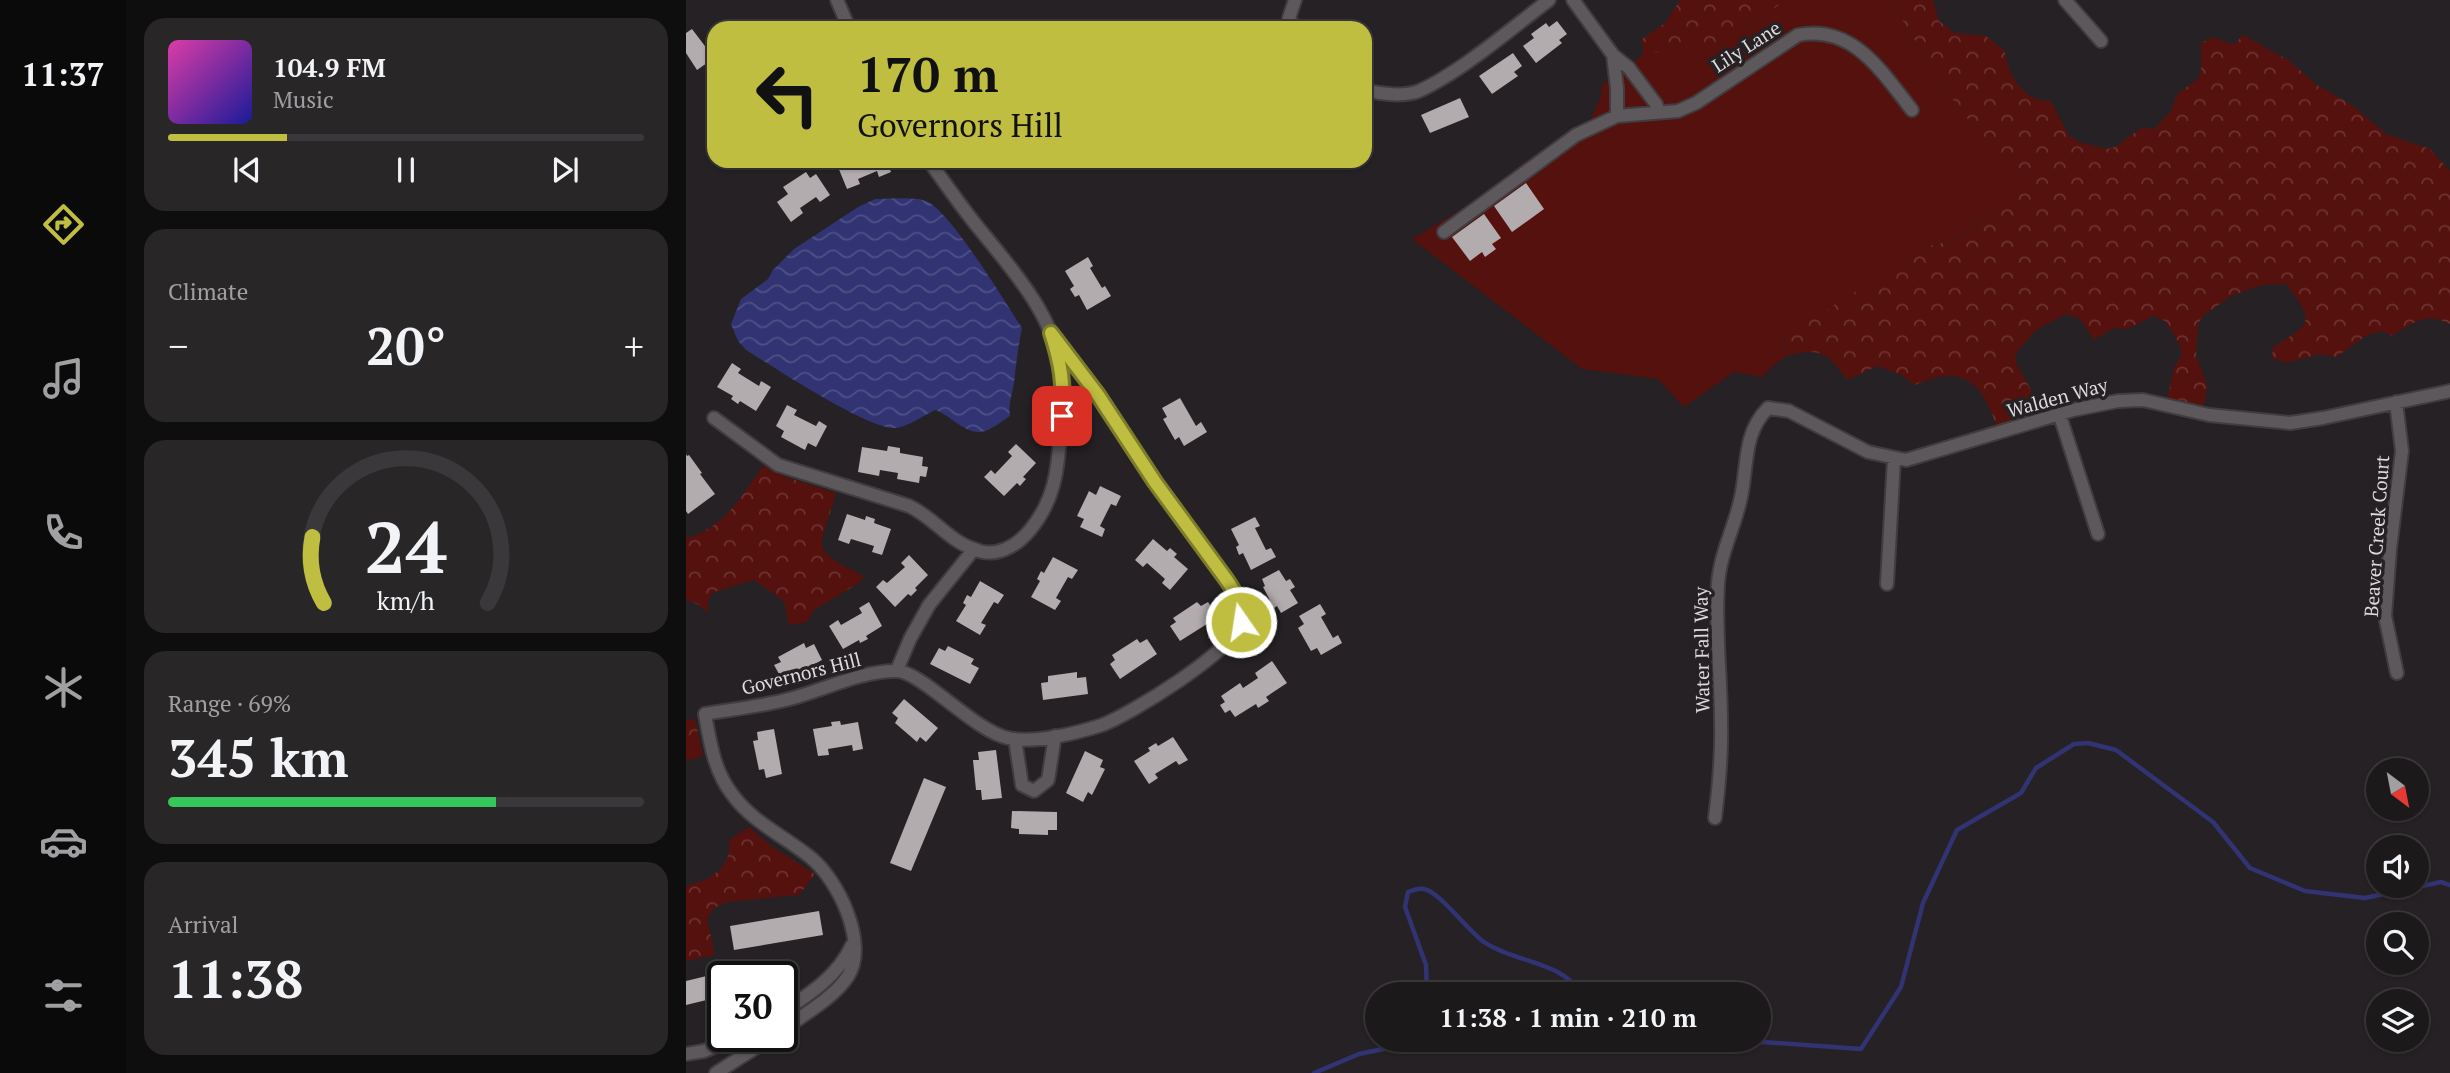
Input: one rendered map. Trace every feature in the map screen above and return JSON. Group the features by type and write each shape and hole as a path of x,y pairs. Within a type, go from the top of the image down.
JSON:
{"street":[{"path":"837,0 846,21"},
{"path":"1291,21 1289,18 1295,0"},
{"path":"1372,91 1416,92 1455,69 1549,0"},
{"path":"1573,0 1613,55 1629,68 1659,112"},
{"path":"2065,0 2101,41"},
{"name":"Lily Lane","path":"1444,232 1576,135 1617,116 1678,111 1696,103 1798,35 1815,32 1839,37 1859,49 1912,110"},
{"path":"1613,55 1617,116"},
{"path":"715,418 778,465 909,506 923,512 953,538 986,553 1000,552 1016,543 1036,522 1051,498 1057,474 1064,384 1060,360 1045,319 1024,285 934,168"},
{"path":"974,549 929,605 897,670 910,674 1004,738 1055,736 1118,718 1198,668 1217,653 1234,636 1242,617 1235,592 1149,473 1098,395 1051,333"},
{"name":"Walden Way","path":"1768,408 1789,411 1868,452 1894,459 1917,458 2073,410 2118,401 2143,400 2209,415 2300,423 2450,391"},
{"name":"Beaver Creek Court","path":"2396,402 2402,451 2391,537 2385,616 2397,673"},
{"name":"Water Fall Way","path":"1715,818 1720,776 1721,722 1717,638 1718,583 1722,556 1741,498 1750,432 1768,408"},
{"path":"2060,416 2098,534"},
{"path":"1887,584 1894,459"},
{"name":"Governors Hill","path":"798,1018 846,980 854,966 851,922 844,901 814,860 751,816 725,785 714,760 705,714 790,699 858,678 897,670"},
{"path":"1015,739 1022,785 1034,791 1048,780 1055,736"},
{"path":"798,1001 827,980 847,956 853,941"},
{"path":"686,1054 707,1050"},
{"path":"716,1073 749,1052"}],"green space":[{"path":"1680,0 1785,0 1741,35 1712,49 1643,53 1642,39 1665,23"},
{"path":"1785,0 1890,0 1947,92 1986,142 2021,171 2022,189 1966,232 1928,246 1784,338 1786,356 1763,377 1734,372 1684,407 1658,379 1582,369 1412,239 1554,154 1586,129 1600,99 1602,85 1643,53 1741,35"},
{"path":"1890,0 1933,0 1939,21 1955,33 1986,36 2005,51 2013,78 2025,92 2032,97 2051,101 2069,136 2079,142 2107,149 2115,147 2141,128 2154,129 2171,111 2177,94 2197,80 2201,73 2201,43 2213,37 2234,45 2243,35 2288,60 2317,85 2352,105 2386,134 2430,149 2450,171 2450,324 2441,320 2419,320 2391,336 2383,331 2367,335 2336,357 2319,354 2287,363 2272,358 2273,347 2302,327 2305,314 2286,284 2262,285 2231,296 2204,315 2198,324 2196,356 2207,385 2203,414 2166,405 2174,368 2182,354 2179,343 2165,321 2153,316 2127,329 2114,328 2094,340 2080,319 2066,314 2036,330 2015,354 2017,365 2032,392 2039,421 1998,430 1978,389 1959,377 1947,376 1915,385 1900,374 1877,366 1847,380 1834,363 1822,354 1807,352 1786,356 1785,336 1928,246 1967,232 2022,188 2021,171 1986,143 1947,92"},
{"path":"763,466 786,477 836,493 822,536 822,545 832,559 864,576 859,583 814,610 807,622 789,625 784,601 754,580 714,592 708,599 708,613 699,605 686,600 686,536 689,538 702,532 723,518"},
{"path":"695,719 703,756 686,761 686,720"},
{"path":"749,827 771,846 815,874 799,895 727,902 714,908 707,919 715,955 686,961 686,886 718,872 727,859 729,840"}],"water":[{"path":"875,199 917,199 928,202 938,210 978,260 1022,328 1010,416 992,428 972,431 935,410 901,427 883,426 821,396 746,350 738,341 731,324 741,299 768,279 773,270 794,249 858,207"}],"building":[{"path":"1557,21 1567,34 1559,40 1562,43 1536,63 1523,46 1534,38 1531,34 1546,23 1549,27"},
{"path":"692,29 707,49 707,63 697,70 686,53 686,33"},
{"path":"1513,53 1522,66 1514,72 1518,76 1492,94 1479,76"},
{"path":"1460,98 1469,117 1430,133 1421,115"},
{"path":"838,168 890,168 891,172 879,177 877,171 858,179 860,184 847,189"},
{"path":"806,172 810,178 816,174 830,195 820,202 816,197 800,208 803,213 791,222 777,202 788,194 783,187"},
{"path":"1526,183 1544,209 1512,232 1494,206"},
{"path":"1484,214 1501,238 1492,244 1496,249 1485,257 1482,252 1470,261 1452,237"},
{"path":"1088,257 1093,266 1090,268 1102,288 1105,286 1111,296 1087,310 1079,295 1075,297 1070,289 1074,286 1065,271"},
{"path":"732,363 741,369 738,373 759,386 761,381 771,387 756,411 740,401 738,404 731,399 733,396 717,387"},
{"path":"1180,398 1196,426 1201,422 1207,432 1184,446 1179,437 1175,440 1163,419 1167,417 1162,408"},
{"path":"787,405 797,410 794,415 816,426 819,421 827,426 816,447 808,443 805,450 781,437 784,431 776,426"},
{"path":"1016,444 1036,463 1023,477 1026,479 1020,486 1017,483 1004,496 984,477 991,470 995,474 1012,456 1008,452"},
{"path":"888,446 900,448 900,453 923,457 922,466 928,467 926,477 920,476 919,483 897,479 898,473 880,470 879,476 858,472 862,447 887,451"},
{"path":"686,454 715,494 688,514 686,511"},
{"path":"1100,486 1121,496 1116,506 1111,504 1100,526 1105,529 1102,537 1080,527 1084,519 1077,516 1089,491 1096,495"},
{"path":"847,514 865,520 866,516 875,519 874,523 891,529 882,555 872,552 874,546 851,539 849,544 838,540"},
{"path":"1255,517 1260,526 1255,528 1266,550 1271,548 1276,557 1251,570 1243,553 1239,555 1236,547 1239,545 1231,529"},
{"path":"1153,539 1167,551 1170,548 1177,554 1174,557 1188,569 1170,590 1162,583 1165,579 1147,563 1143,567 1135,560"},
{"path":"909,555 928,575 911,596 908,594 895,607 876,587 883,580 887,583 905,567 901,563"},
{"path":"1053,557 1078,570 1072,579 1068,577 1056,598 1061,601 1055,610 1031,597 1040,581 1037,579 1041,571 1044,573"},
{"path":"1279,570 1286,581 1290,579 1295,587 1290,590 1298,603 1281,613 1277,606 1274,608 1263,587 1265,586 1262,579"},
{"path":"980,581 1004,595 998,604 994,602 981,623 986,625 980,635 956,621 966,605 963,603 967,595 971,597"},
{"path":"869,602 882,626 866,636 868,639 860,643 859,640 843,649 829,626 838,620 841,625 862,613 859,608"},
{"path":"1197,602 1201,606 1208,602 1218,617 1180,641 1170,626 1176,622 1173,618"},
{"path":"1320,604 1326,614 1321,617 1333,638 1338,635 1342,643 1321,655 1317,648 1311,651 1298,628 1304,624 1299,616"},
{"path":"1137,639 1140,643 1147,639 1157,654 1120,679 1110,664 1115,660 1112,655"},
{"path":"804,643 806,648 814,644 822,660 783,681 774,665 781,662 778,657"},
{"path":"948,646 974,659 971,664 979,668 970,684 930,664 939,648 945,651"},
{"path":"1272,661 1287,683 1266,697 1269,701 1258,708 1256,704 1235,717 1230,710 1225,713 1220,705 1225,702 1221,696 1240,683 1243,688 1258,678 1255,673"},
{"path":"1077,672 1077,678 1086,677 1088,694 1043,700 1041,683 1048,682 1048,676"},
{"path":"904,699 938,728 926,742 920,737 917,742 895,723 898,718 892,713"},
{"path":"840,721 841,725 858,722 863,749 853,751 852,745 828,749 829,755 818,756 813,729 832,726 831,722"},
{"path":"774,729 782,774 766,778 764,769 759,770 753,741 758,740 757,732"},
{"path":"1173,737 1188,760 1179,765 1176,761 1155,774 1158,778 1149,784 1134,761 1150,751 1148,748 1156,743 1158,746"},
{"path":"996,750 1002,798 982,800 981,790 976,790 973,760 979,760 978,752"},
{"path":"1085,751 1103,760 1100,767 1105,769 1092,795 1088,792 1083,802 1066,793"},
{"path":"924,778 946,787 911,871 890,863"},
{"path":"1012,811 1057,812 1057,830 1048,830 1048,835 1019,834 1019,829 1011,828"},
{"path":"819,911 823,935 734,950 730,926"},
{"path":"707,976 707,1000 686,1005 686,981"}],"waterway":[{"path":"1771,1043 1861,1049 1901,987 1923,903 1957,830 2021,793 2036,768 2074,744 2088,743 2116,750 2213,822 2250,868 2305,891 2365,898 2441,882 2450,885"},
{"path":"1427,982 1426,965 1405,907 1408,892 1420,889 1438,897 1484,942 1549,968 1572,982"},
{"path":"1314,1073 1369,1052"}],"route":[{"path":"1062,416 1064,384 1051,333 1098,395 1143,465 1235,592 1241,610 1241,622"}]}
